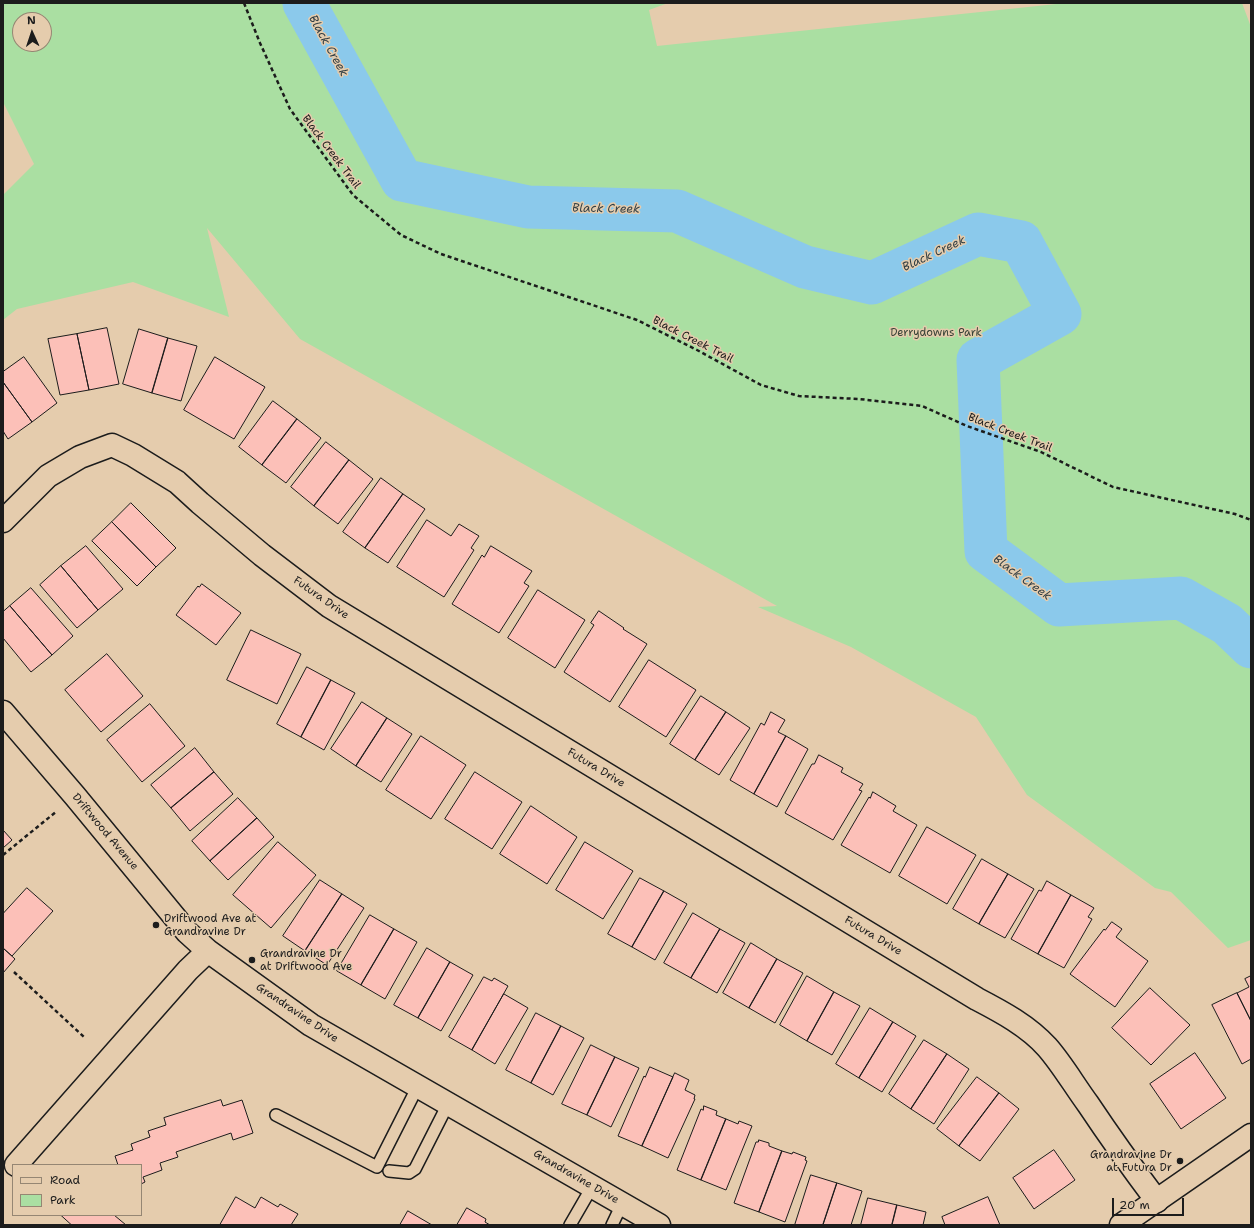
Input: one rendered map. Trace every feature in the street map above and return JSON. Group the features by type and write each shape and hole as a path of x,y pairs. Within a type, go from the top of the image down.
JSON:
{"street":[{"name":"Futura Drive","path":"3,521 48,476 80,457 112,445 133,455 177,482 262,555 329,606 1028,1030 1046,1047 1157,1201"},
{"name":"Driftwood Avenue","path":"3,712 75,796 187,932 208,951"},
{"path":"17,1164 183,976 208,951"},
{"name":"Grandravine Drive","path":"208,951 311,1025 659,1225"},
{"path":"1121,1225 1251,1135"},
{"path":"3,1179 12,1169"}],"lane":[{"path":"276,1115 377,1167 418,1086"},
{"path":"389,1171 409,1173 415,1169 448,1104"},
{"path":"570,1225 592,1187"},
{"path":"612,1225 622,1204"}],"path":[{"name":"Black Creek Trail","path":"244,3 260,43 290,109 353,195 401,235 441,254 637,320 697,350 761,385 799,396 860,399 922,406 967,426 1041,452 1113,487 1235,514 1251,520"},
{"path":"3,855 75,796"},
{"path":"14,972 84,1037"}],"green space":[{"name":"Derrydowns Park","path":"3,3 668,3 649,10 657,46 1066,3 1242,3 1251,27 1251,940 1228,948 1171,892 1155,888 1027,795 976,717 851,647 758,607 777,606 300,339 207,228 229,317 133,282 17,309 3,320 3,195 34,164 3,102"}],"building":[{"path":"107,328 119,384 89,390 77,334"},
{"path":"139,329 168,338 152,393 123,384"},
{"path":"77,334 89,390 60,395 48,339"},
{"path":"168,338 197,346 181,401 152,393"},
{"path":"24,357 57,403 32,422 3,382 3,372"},
{"path":"215,357 265,387 234,439 184,410"},
{"path":"3,382 32,422 8,439 3,431"},
{"path":"273,401 297,419 262,465 239,447"},
{"path":"297,419 321,438 286,483 262,465"},
{"path":"326,442 349,460 314,506 291,487"},
{"path":"349,460 373,479 338,524 314,506"},
{"path":"381,478 403,494 365,548 343,532"},
{"path":"403,494 425,509 388,563 365,548"},
{"path":"131,503 176,548 156,567 112,522"},
{"path":"427,520 451,536 459,524 479,536 471,548 474,550 444,597 397,567"},
{"path":"112,522 156,567 137,586 92,541"},
{"path":"86,546 123,589 98,610 61,566"},
{"path":"491,546 532,571 524,583 529,586 499,633 452,604 482,555 484,557"},
{"path":"61,566 98,610 77,628 40,585"},
{"path":"202,584 241,613 216,645 176,615 198,586 199,587"},
{"path":"31,588 73,636 52,655 10,606"},
{"path":"538,590 585,620 555,668 508,638"},
{"path":"10,606 52,655 31,672 3,638 3,612"},
{"path":"599,611 624,628 623,629 647,644 610,702 564,672 594,625 591,623"},
{"path":"251,630 301,654 277,704 227,680"},
{"path":"107,654 143,696 101,732 65,690"},
{"path":"649,660 696,690 666,737 619,707"},
{"path":"307,667 331,680 301,737 277,724"},
{"path":"331,680 355,693 324,750 301,737"},
{"path":"701,696 726,712 695,760 670,744"},
{"path":"362,702 387,718 356,766 331,749"},
{"path":"150,704 185,746 142,782 107,740"},
{"path":"726,712 750,728 719,775 695,760"},
{"path":"771,712 785,720 778,732 786,736 754,794 730,780 761,723 764,725"},
{"path":"387,718 412,734 381,782 356,766"},
{"path":"421,736 466,765 431,819 386,790"},
{"path":"786,736 808,749 777,807 754,794"},
{"path":"195,748 214,772 171,808 151,785"},
{"path":"819,755 843,768 841,772 863,784 859,790 862,791 833,840 785,813 812,764 814,764"},
{"path":"214,772 233,794 190,831 171,808"},
{"path":"475,772 522,802 492,849 445,819"},
{"path":"873,792 896,806 893,811 917,825 890,873 841,845"},
{"path":"238,798 257,818 210,861 192,841"},
{"path":"531,806 577,837 547,884 500,854"},
{"path":"257,818 274,837 228,880 210,861"},
{"path":"927,827 976,855 947,904 899,876"},
{"path":"3,830 12,840 3,848"},
{"path":"278,842 316,875 271,928 233,895"},
{"path":"585,842 633,871 603,919 556,890"},
{"path":"982,859 1008,874 979,924 953,909"},
{"path":"1008,874 1034,889 1005,938 979,924"},
{"path":"640,878 664,891 632,947 608,934"},
{"path":"320,880 342,894 305,951 283,936"},
{"path":"1047,881 1071,895 1038,954 1011,939 1039,890 1041,891"},
{"path":"27,888 53,911 12,956 3,948 3,914"},
{"path":"664,891 687,904 655,960 632,947"},
{"path":"342,894 364,908 327,965 305,951"},
{"path":"1071,895 1094,908 1088,917 1092,919 1064,968 1038,954"},
{"path":"693,913 720,929 691,978 664,963"},
{"path":"370,915 394,929 361,985 337,971"},
{"path":"1112,922 1122,929 1116,937 1148,961 1115,1007 1070,974 1104,929 1105,930"},
{"path":"394,929 417,942 385,999 361,985"},
{"path":"720,929 745,943 717,993 691,978"},
{"path":"751,943 777,959 749,1008 723,993"},
{"path":"3,948 15,959 3,973"},
{"path":"427,948 450,962 418,1018 394,1005"},
{"path":"777,959 803,973 775,1023 749,1008"},
{"path":"450,962 473,975 441,1031 418,1018"},
{"path":"807,976 834,992 807,1041 780,1025"},
{"path":"1251,976 1251,1021 1237,993 1249,987 1245,979"},
{"path":"484,977 492,981 494,978 508,986 472,1050 449,1037"},
{"path":"1150,988 1190,1025 1151,1065 1112,1028"},
{"path":"834,992 860,1006 832,1055 807,1041"},
{"path":"1237,993 1251,1021 1251,1059 1242,1064 1212,1005"},
{"path":"504,994 528,1008 495,1064 472,1050"},
{"path":"870,1008 893,1022 859,1078 836,1064"},
{"path":"536,1013 561,1026 531,1083 506,1070"},
{"path":"893,1022 916,1036 882,1092 859,1078"},
{"path":"561,1026 584,1038 553,1095 531,1083"},
{"path":"924,1040 947,1054 911,1109 889,1094"},
{"path":"591,1045 615,1057 587,1115 562,1104"},
{"path":"1195,1053 1226,1098 1181,1129 1150,1084"},
{"path":"947,1054 969,1069 934,1124 911,1109"},
{"path":"615,1057 639,1068 611,1127 587,1115"},
{"path":"650,1067 673,1077 642,1146 618,1136 644,1076 645,1077"},
{"path":"675,1073 689,1080 685,1090 695,1095 695,1099 668,1158 642,1146"},
{"path":"977,1077 999,1093 959,1146 937,1129"},
{"path":"999,1093 1019,1109 980,1161 959,1146"},
{"path":"221,1100 223,1106 242,1100 253,1133 233,1140 231,1133 176,1152 178,1157 160,1163 162,1170 143,1177 145,1182 142,1184 142,1164 118,1164 115,1156 133,1150 131,1144 150,1137 148,1131 166,1125 164,1118"},
{"path":"704,1106 717,1111 716,1115 726,1119 701,1180 677,1170 701,1109 703,1110"},
{"path":"726,1119 738,1124 739,1121 752,1126 726,1190 701,1180"},
{"path":"759,1140 769,1143 769,1146 782,1151 759,1212 734,1203 756,1142"},
{"path":"1054,1150 1075,1180 1034,1209 1013,1178"},
{"path":"782,1151 792,1154 793,1152 806,1157 805,1160 807,1161 785,1222 759,1212"},
{"path":"811,1175 837,1183 823,1225 795,1225"},
{"path":"837,1183 862,1191 851,1225 823,1225"},
{"path":"236,1197 255,1208 261,1197 278,1207 280,1204 298,1214 291,1225 220,1225"},
{"path":"988,1197 1000,1225 945,1225 942,1217"},
{"path":"868,1198 897,1205 892,1225 861,1225"},
{"path":"897,1205 926,1212 923,1225 892,1225"},
{"path":"467,1208 486,1219 485,1222 490,1225 457,1225"},
{"path":"408,1211 432,1225 400,1225"},
{"path":"62,1216 115,1216 126,1225 72,1225"}],"waterway":[{"name":"Black Creek","path":"304,3 402,180 528,207 677,211 805,267 872,283 978,234 1021,242 1060,314 978,360 986,551 1059,605 1181,598 1227,624 1251,647"}],"place":[{"name":"Driftwood Ave at Grandravine Dr","path":"156,925"},
{"name":"Grandravine Dr at Driftwood Ave","path":"252,960"},
{"name":"Grandravine Dr at Futura Dr","path":"1180,1161"}]}
